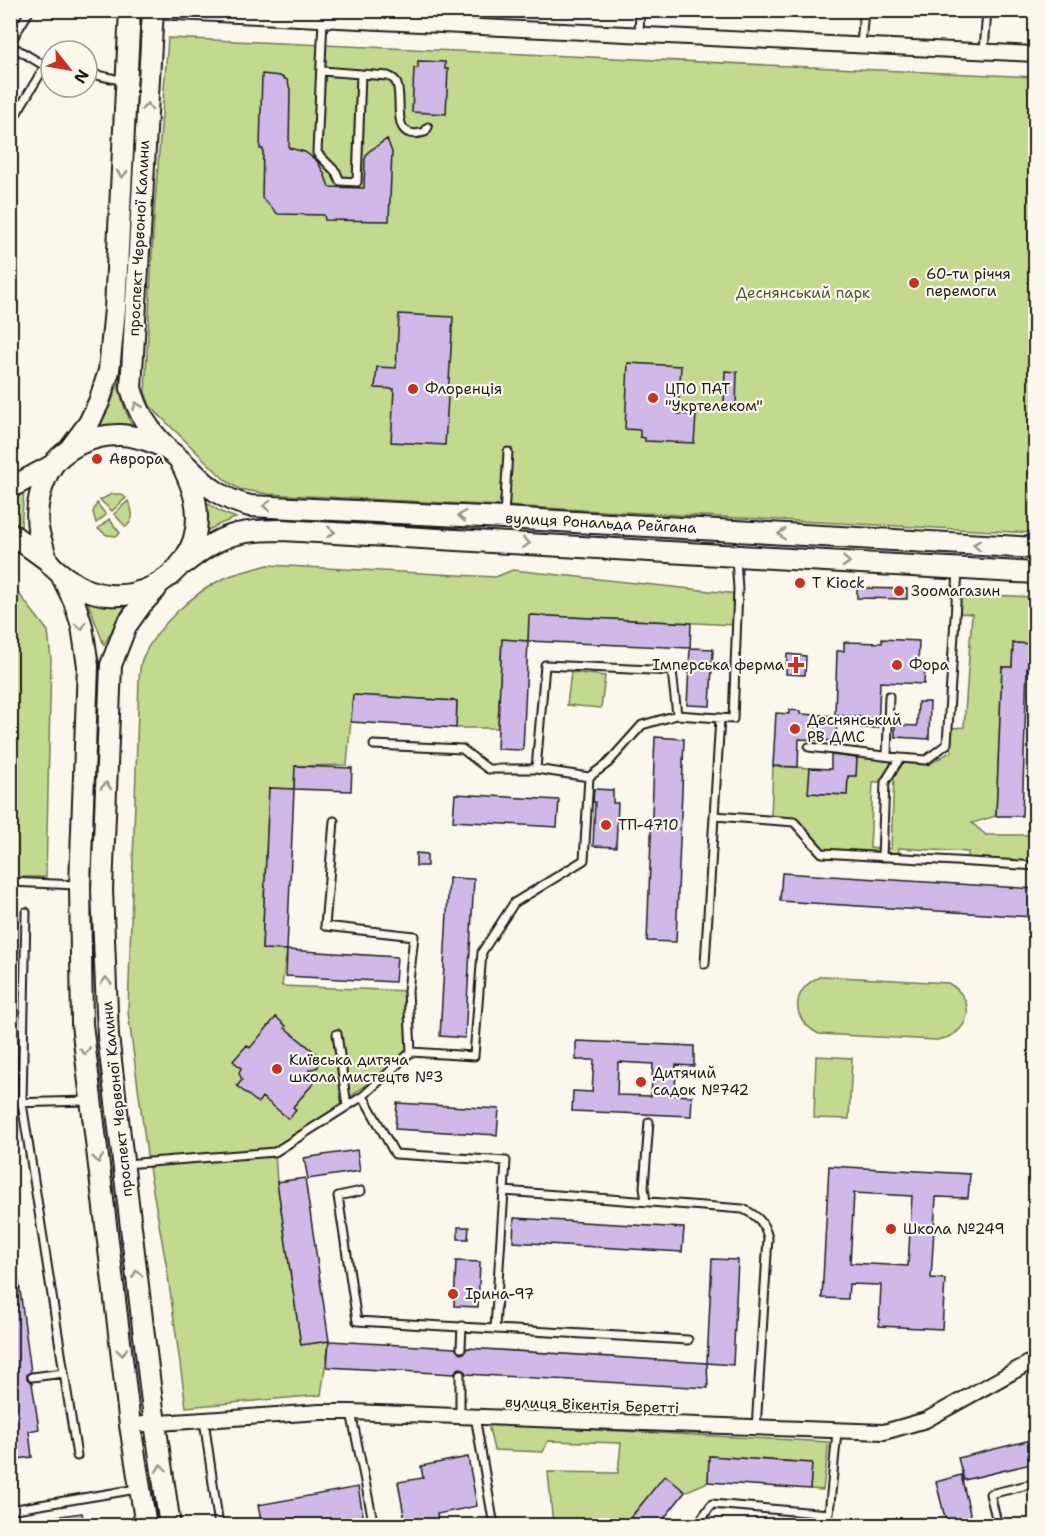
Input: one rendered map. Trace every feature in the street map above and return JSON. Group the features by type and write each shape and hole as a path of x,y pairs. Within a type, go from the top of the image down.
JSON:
{"main road":[{"name":"проспект Червоної Калини","path":"68,450 89,423 109,371 115,309 132,10"},
{"name":"проспект Червоної Калини","path":"153,11 131,388 136,407 144,422 176,456"},
{"path":"10,488 53,465 68,450 98,437 121,435 144,440 176,456 195,497 197,518 194,539 188,554 172,574 141,592 116,597 89,592 76,585 10,533"},
{"name":"вулиця Рональда Рейгана","path":"176,456 218,493 234,502 250,506 1035,548"},
{"path":"53,465 40,490 36,511 38,533 53,566"},
{"name":"вулиця Рональда Рейгана","path":"172,574 212,543 231,534 257,530 1035,573"},
{"name":"проспект Червоної Калини","path":"53,566 77,609 88,666 80,885 82,1024 130,1425 146,1526"},
{"name":"проспект Червоної Калини","path":"170,1526 155,1423 108,1036 102,890 111,666 126,626 141,604 172,574"}],"street":[{"path":"132,10 1035,54"},
{"name":"вулиця Вікентія Беретті","path":"130,1425 320,1412 351,1412 756,1429 884,1432 926,1420 1035,1359"}],"lane":[{"path":"30,10 10,44 39,62"},
{"path":"639,35 640,10"},
{"path":"861,45 864,10"},
{"path":"984,51 987,10"},
{"path":"323,19 317,153 336,172 340,181 357,182 361,74"},
{"path":"322,72 392,78 398,87 401,123 412,133 425,132 428,127"},
{"path":"99,76 128,82"},
{"path":"10,124 39,80"},
{"path":"504,518 508,452"},
{"path":"374,745 462,749 488,769 536,769 589,777 608,763 642,725 677,716 733,719 738,589 736,555"},
{"path":"809,747 926,760 947,744 958,568"},
{"path":"536,769 545,665 672,671 677,716"},
{"path":"887,756 889,696"},
{"path":"705,964 720,718"},
{"path":"882,856 885,782 900,758"},
{"path":"124,1164 275,1152 363,1096 411,1052 474,1056 482,952 514,903 584,860 589,777"},
{"path":"715,816 794,822 822,853 1035,866"},
{"path":"334,821 325,926 414,936 408,991 411,1052"},
{"path":"10,882 80,885"},
{"path":"26,912 22,1102 76,1456"},
{"path":"337,1034 347,1106"},
{"path":"363,1096 395,1154 506,1161 495,1328"},
{"path":"10,1104 91,1101"},
{"path":"646,1202 644,1187 649,1122"},
{"path":"361,1191 338,1196 357,1321 688,1340"},
{"path":"504,1191 743,1209 756,1215 765,1226 768,1238 756,1429"},
{"path":"461,1348 462,1326"},
{"path":"32,1377 64,1373"},
{"path":"460,1374 460,1416"},
{"path":"351,1412 374,1526"},
{"path":"475,1416 494,1526"},
{"path":"204,1420 219,1526"},
{"path":"696,1526 712,1504 829,1514 837,1432"},
{"path":"998,1526 990,1494 1035,1483"},
{"path":"10,1510 139,1489"}],"green space":[{"name":"Деснянський парк","path":"168,38 1035,77 1035,533 268,494 239,489 225,480 150,406 145,392 154,216"},
{"path":"119,383 125,409 136,432 94,433 110,405"},
{"path":"24,491 21,529 11,523 11,498"},
{"path":"112,494 121,494 126,498 112,511 100,500"},
{"path":"200,498 221,512 236,518 200,534"},
{"path":"128,501 132,515 126,527 114,514"},
{"path":"97,503 106,515 96,523 93,512"},
{"path":"109,519 120,533 117,536 107,535 98,529"},
{"path":"268,565 495,577 513,570 738,594 737,625 530,615 528,641 502,640 498,728 456,728 457,701 353,695 347,765 295,766 294,789 269,788 262,949 287,950 282,986 408,991 411,1052 275,1152 277,1182 301,1345 329,1341 321,1395 186,1407 167,1269 148,1162 128,1012 139,680 142,659 149,645 168,621 190,600 215,583 232,575"},
{"path":"11,587 48,631 51,659 46,877 11,877"},
{"path":"960,594 1035,597 1035,644 1013,643 1012,667 1002,667 996,816 972,823 986,835 1035,835 1035,862 968,860 968,852 899,848 898,856 886,856 884,849 891,848 894,777 903,763 928,765 952,751 950,747 952,728 964,727 972,614 958,613"},
{"path":"87,600 107,605 127,602 104,645"},
{"path":"571,672 605,676 601,708 567,705"},
{"path":"857,756 892,762 882,782 873,782 870,848 880,849 879,854 824,851 796,820 771,817 773,766 810,768 809,793 847,795 848,776 856,776"},
{"path":"822,976 948,983 958,990 964,999 967,1016 957,1032 936,1040 819,1034 802,1020 798,1004 804,988"},
{"path":"816,1056 852,1058 849,1119 814,1118"},
{"path":"488,1424 829,1442 823,1490 810,1489 812,1463 710,1456 708,1482 685,1492 665,1476 624,1525 553,1525 548,1472 618,1473 621,1443 548,1441 543,1452 494,1450"}],"building":[{"path":"418,61 445,62 445,69 448,69 446,114 412,112 414,68 418,68"},
{"path":"262,74 280,76 287,80 290,89 289,148 305,152 317,161 329,187 364,188 365,159 368,152 387,139 392,152 389,221 325,220 324,215 278,214 262,198 263,149 260,149"},
{"path":"399,314 453,317 445,445 391,442 394,389 375,388 377,367 396,368"},
{"name":"ЦПО ПАТ \"Укртелеком\"","path":"628,363 681,366 678,414 696,415 694,443 645,441 645,438 640,437 640,430 625,429"},
{"path":"725,371 737,372 736,406 724,406"},
{"path":"857,588 907,589 907,599 857,598"},
{"path":"529,615 691,623 690,648 528,641"},
{"path":"502,639 528,641 523,750 497,749"},
{"path":"882,639 919,641 918,667 925,668 924,684 880,682 878,728 861,728 862,717 835,715 837,651 844,651 844,642 882,643"},
{"path":"1013,643 1035,644 1035,668 1027,668 1022,816 996,816 1002,667 1012,667"},
{"path":"690,648 713,649 710,706 687,705"},
{"name":"Імперська ферма","path":"787,654 806,656 805,675 786,674"},
{"path":"353,695 457,701 456,728 351,722"},
{"path":"918,702 930,702 929,739 895,737 895,725 917,726"},
{"path":"789,710 800,711 800,714 837,716 836,741 799,739 798,767 773,766 776,713 789,714"},
{"path":"655,737 684,739 676,942 647,941"},
{"path":"831,755 857,758 856,776 848,776 847,795 808,793 810,768 831,769"},
{"path":"295,766 352,768 351,791 294,789"},
{"path":"269,788 294,789 287,950 262,949"},
{"name":"ТП-4710","path":"594,789 613,790 613,803 618,803 616,847 593,846"},
{"path":"455,794 559,800 557,827 453,821"},
{"path":"416,853 427,854 427,866 416,866"},
{"path":"782,873 1035,889 1033,917 780,901"},
{"path":"449,878 474,879 465,1038 440,1036"},
{"path":"287,950 397,957 395,982 286,976"},
{"name":"Київська дитяча школа мистецтв №3","path":"276,1017 286,1026 285,1028 317,1054 318,1067 309,1070 318,1078 293,1107 296,1110 289,1119 262,1097 258,1103 237,1086 242,1080 239,1073 241,1068 233,1061 247,1045 250,1048"},
{"path":"576,1041 694,1046 694,1066 676,1065 675,1095 692,1096 691,1116 572,1111 573,1091 592,1092 594,1060 576,1060","holes":["618,1062 653,1064 651,1096 617,1095"]},
{"path":"397,1103 499,1109 497,1135 395,1129"},
{"path":"357,1150 360,1171 308,1179 304,1158"},
{"path":"829,1166 970,1174 968,1198 936,1197 931,1278 945,1279 942,1329 879,1326 881,1285 849,1284 848,1299 822,1298","holes":["854,1193 912,1196 908,1266 850,1263"]},
{"path":"305,1178 329,1341 301,1345 277,1182"},
{"path":"514,1218 684,1228 682,1252 513,1242"},
{"path":"458,1227 469,1227 468,1239 458,1239"},
{"path":"712,1259 738,1260 733,1365 707,1363"},
{"path":"456,1261 480,1262 478,1307 454,1306"},
{"path":"10,1268 17,1268 31,1372 27,1374 27,1378 32,1383 39,1429 29,1431 32,1457 10,1460 10,1436 16,1435 10,1412"},
{"path":"329,1341 455,1348 460,1354 464,1353 467,1348 707,1363 708,1388 466,1374 461,1368 457,1369 454,1374 327,1367"},
{"path":"1035,1439 1035,1463 964,1480 958,1458"},
{"path":"709,1456 812,1463 810,1489 708,1482"},
{"path":"468,1457 477,1506 437,1514 439,1526 406,1526 398,1482 423,1478 421,1466"},
{"path":"665,1475 685,1492 658,1526 624,1526"},
{"path":"961,1475 973,1526 947,1526 936,1482"},
{"path":"358,1487 365,1526 262,1526 258,1505"},
{"path":"82,1513 84,1526 38,1526 38,1519"}],"place":[{"name":"60-ти річчя перемоги","path":"914,283"},
{"name":"Флоренція","path":"413,389"},
{"name":"ЦПО ПАТ \"Укртелеком\"","path":"653,398"},
{"name":"Аврора","path":"97,459"},
{"name":"T Kiock","path":"800,583"},
{"name":"Зоомагазин","path":"899,591"},
{"name":"Імперська ферма","path":"796,665"},
{"name":"Фора","path":"897,665"},
{"name":"Деснянський РВ ДМС","path":"795,729"},
{"name":"ТП-4710","path":"606,825"},
{"name":"Київська дитяча школа мистецтв №3","path":"277,1069"},
{"name":"Дитячий садок №742","path":"641,1082"},
{"name":"Школа №249","path":"891,1229"},
{"name":"Ірина-97","path":"453,1294"}]}
